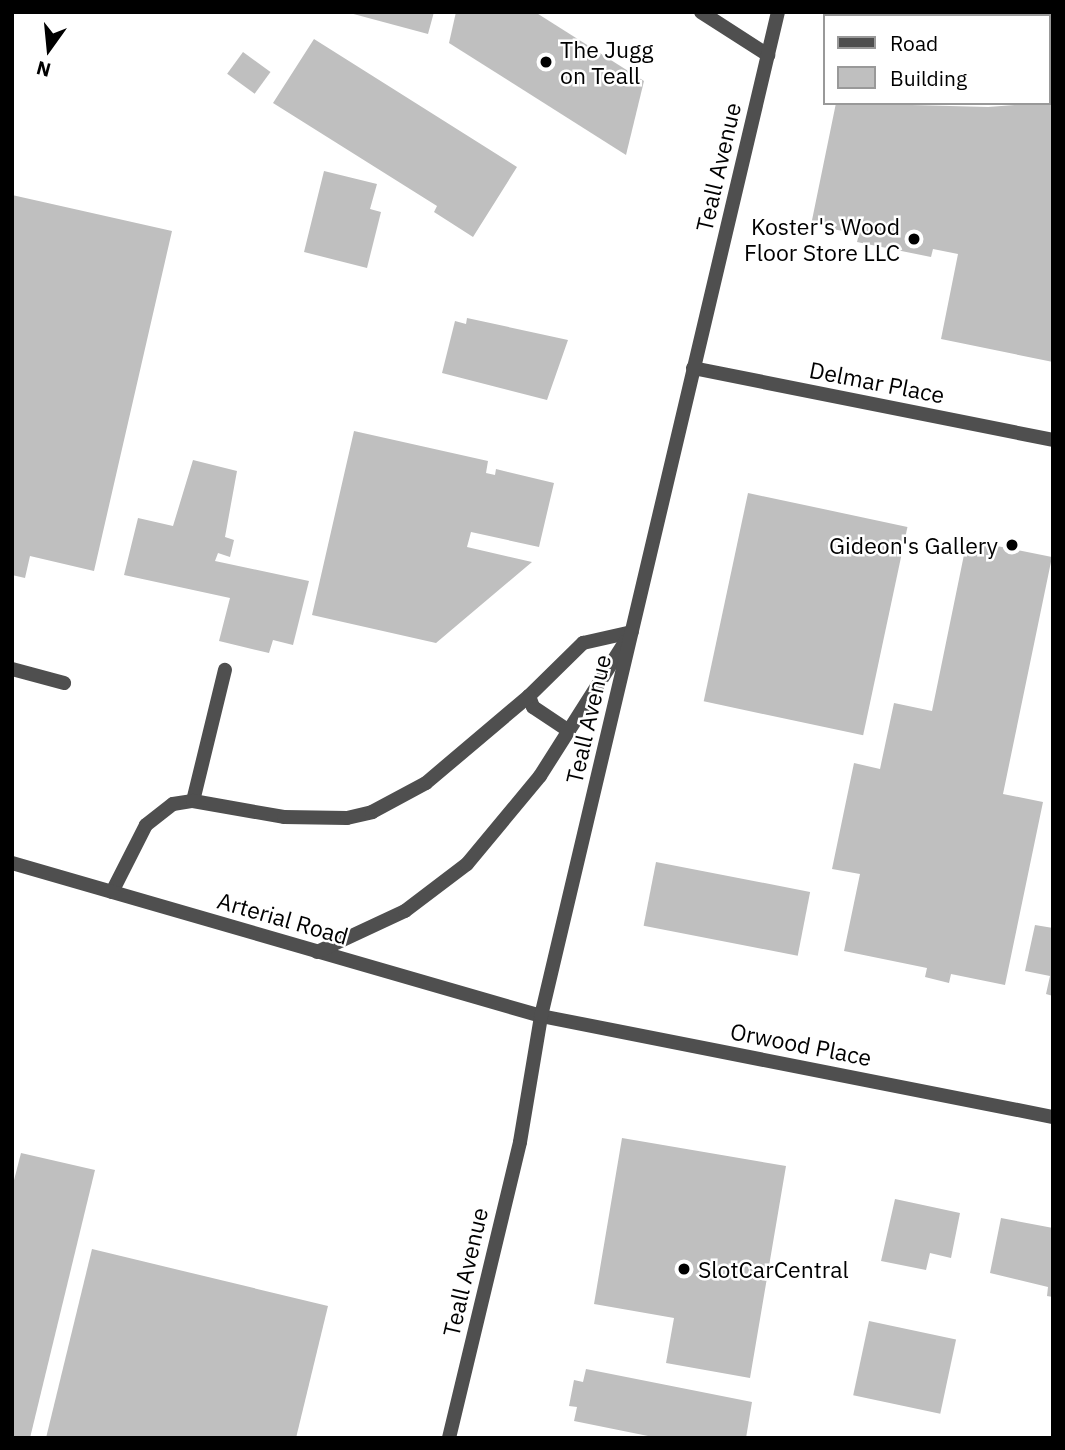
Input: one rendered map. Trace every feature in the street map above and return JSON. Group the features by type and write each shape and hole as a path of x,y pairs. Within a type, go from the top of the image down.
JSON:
{"street":[{"path":"701,12 768,55"},
{"name":"Teall Avenue","path":"449,1438 520,1142 541,1016 778,12"},
{"name":"Delmar Place","path":"693,368 1053,440"},
{"path":"111,892 119,869 156,813 194,801 284,817 347,818 372,812 425,783 529,696 583,643 632,632"},
{"path":"317,952 405,911 467,864 540,776 632,632"},
{"path":"12,669 64,683"},
{"path":"194,801 225,670"},
{"path":"529,696 533,707 569,731"},
{"name":"Arterial Road","path":"12,863 541,1016"},
{"name":"Orwood Place","path":"541,1016 1053,1117"}],"building":[{"path":"346,12 434,12 428,34"},
{"path":"456,12 535,12 644,81 626,155 449,43"},
{"path":"850,12 971,12 910,14"},
{"path":"314,39 517,167 473,237 434,212 437,206 273,103"},
{"path":"243,52 271,72 255,94 227,74"},
{"path":"1051,102 1053,362 941,339 958,254 933,249 931,257 857,242 859,234 811,225 836,105 988,107 1051,105"},
{"path":"324,171 377,184 370,209 381,212 367,268 304,252"},
{"path":"12,195 172,231 94,571 30,556 25,578 12,575"},
{"path":"467,318 568,340 547,400 442,373 455,321 466,324"},
{"path":"354,431 488,461 486,473 495,475 496,469 554,483 539,547 471,532 467,547 532,562 436,643 312,615"},
{"path":"193,460 237,471 225,537 234,540 230,557 218,553 215,561 309,581 293,645 273,640 269,653 219,641 230,598 124,575 138,518 173,526"},
{"path":"748,493 907,527 863,735 704,701"},
{"path":"967,540 1052,557 1003,794 1043,802 1005,985 951,974 949,983 925,977 927,968 844,951 860,874 832,869 854,763 880,769 894,703 932,711"},
{"path":"656,862 810,892 798,956 644,926"},
{"path":"1035,925 1053,928 1053,996 1046,994 1050,976 1025,971"},
{"name":"SlotCarCentral","path":"622,1138 786,1166 750,1378 666,1363 674,1318 594,1304"},
{"path":"21,1153 95,1170 30,1438 12,1438 12,1188"},
{"path":"895,1199 960,1213 951,1258 930,1253 926,1270 881,1261"},
{"path":"1001,1218 1053,1228 1053,1297 1047,1296 1048,1287 990,1273"},
{"path":"92,1249 328,1306 296,1438 46,1438"},
{"path":"869,1321 956,1340 940,1414 853,1395"},
{"path":"586,1369 752,1402 746,1438 658,1438 574,1421 577,1407 569,1406 574,1380 583,1382"}],"place":[{"name":"The Jugg on Teall","path":"546,62"},
{"name":"Koster's Wood Floor Store LLC","path":"914,239"},
{"name":"Gideon's Gallery","path":"1012,545"},
{"name":"SlotCarCentral","path":"684,1269"}]}
